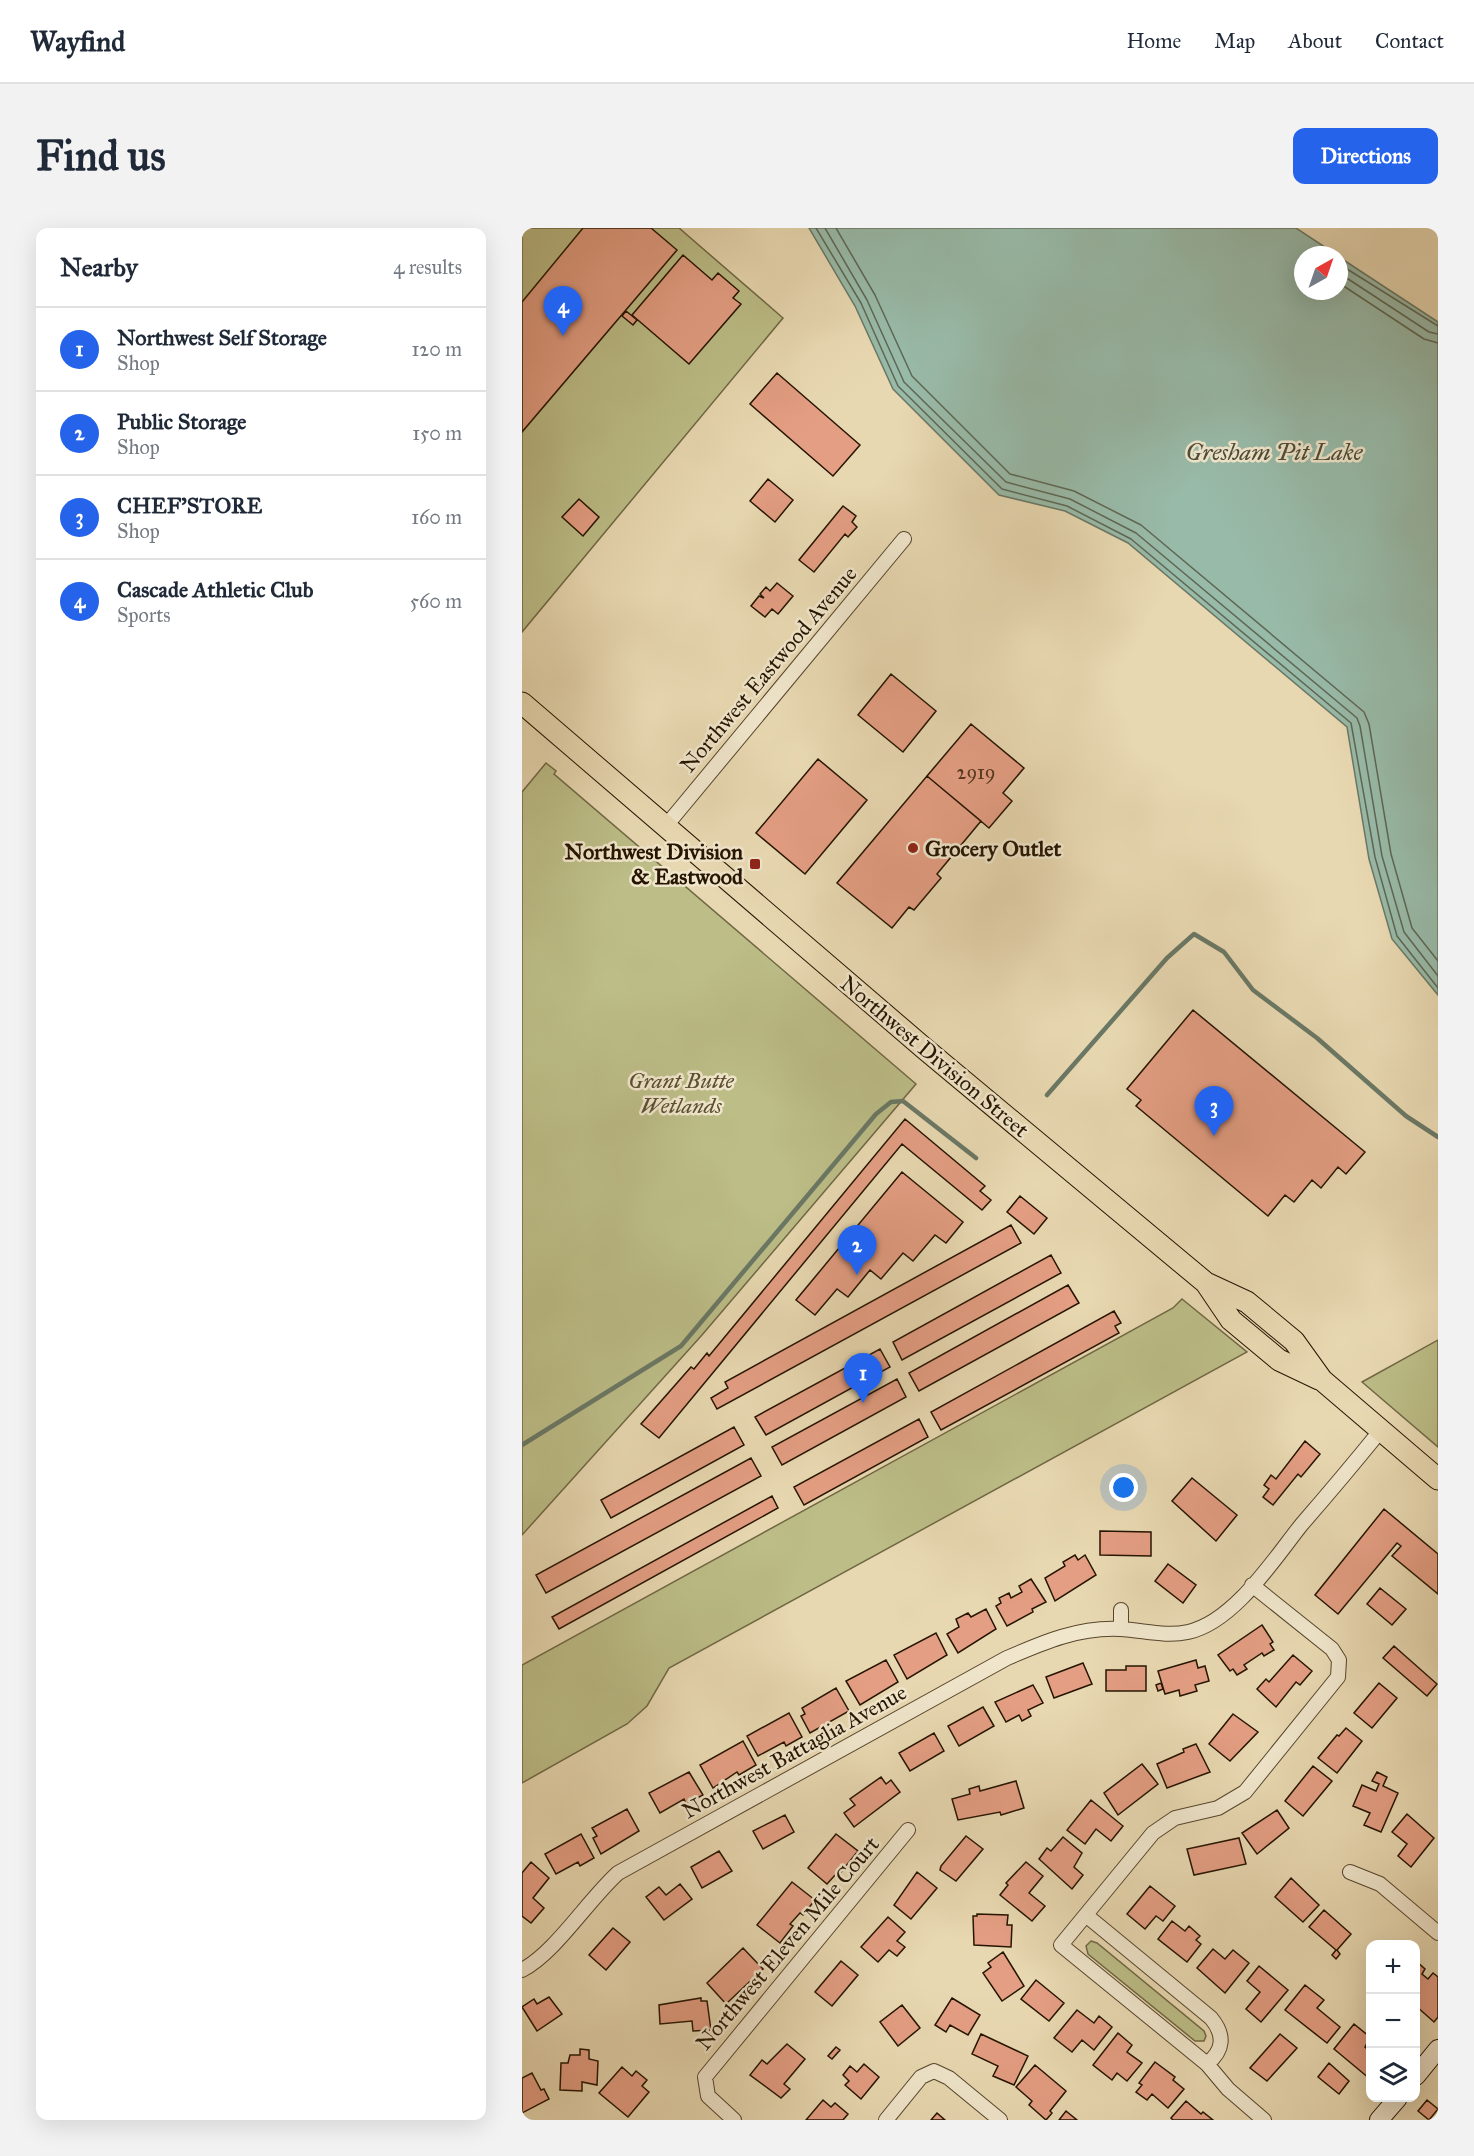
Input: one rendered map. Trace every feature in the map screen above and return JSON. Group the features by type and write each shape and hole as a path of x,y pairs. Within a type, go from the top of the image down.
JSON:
{"main road":[{"name":"Northwest Division Street","path":"522,703 665,827 1206,1283 1231,1320 1279,1360 1322,1380 1438,1479"},
{"path":"1420,2071 1438,2049"},
{"path":"1379,2120 1394,2102"}],"street":[{"name":"Northwest Eastwood Avenue","path":"665,827 904,539"},
{"name":"Northwest Battaglia Avenue","path":"522,1970 532,1965 550,1948 595,1894 618,1873 1007,1658 1070,1634 1096,1629 1121,1629 1167,1635 1189,1632 1221,1616 1252,1585 1381,1430"},
{"path":"1252,1585 1332,1649 1339,1660 1338,1677 1245,1792 1228,1804 1175,1818 1153,1833 1061,1945 1207,2064 1228,2089 1264,2120"},
{"path":"1121,1610 1121,1629"},
{"name":"Northwest Eleven Mile Court","path":"734,2120 714,2103 705,2086 705,2077 908,1830"},
{"path":"1350,1872 1380,1884 1438,1933"},
{"path":"1087,1916 1211,2018 1218,2027 1222,2042 1216,2057 1207,2064"},
{"path":"886,2120 921,2077 934,2071 949,2078 1000,2120"}],"green space":[{"path":"522,228 679,228 783,318 522,632"},
{"name":"Grant Butte Wetlands","path":"546,763 556,771 554,774 916,1084 702,1335 522,1535 522,792"},
{"path":"1182,1299 1247,1352 669,1668 647,1706 627,1724 522,1783 522,1665 1173,1308"},
{"path":"1438,1340 1438,1447 1362,1382"},
{"path":"1091,1941 1097,1943 1204,2031 1206,2036 1204,2041 1195,2041 1088,1954 1086,1946"}],"water":[{"name":"Gresham Pit Lake","path":"809,228 1296,228 1323,246 1294,246 1294,300 1348,300 1348,263 1438,322 1438,995 1392,939 1369,859 1347,727 1128,543 1065,511 999,495 893,389 855,306"}],"building":[{"path":"583,228 651,228 677,250 522,432 522,302"},
{"path":"683,255 712,280 718,273 739,291 733,298 741,304 689,364 632,315"},
{"path":"626,311 637,320 633,325 622,316"},
{"path":"777,373 860,445 833,476 750,404"},
{"path":"768,479 793,500 775,522 750,501"},
{"path":"579,499 599,517 583,536 562,517"},
{"path":"843,506 856,516 852,522 857,527 848,537 845,534 814,572 799,560"},
{"path":"777,583 793,596 778,614 772,609 765,617 751,606 759,596 764,598 760,594 766,587 770,591"},
{"path":"891,674 936,711 903,752 858,715"},
{"path":"971,724 1024,768 1003,793 1012,801 989,828 927,776"},
{"path":"818,759 867,800 805,874 756,833"},
{"name":"Grocery Outlet","path":"927,776 981,821 937,874 941,878 914,910 909,907 892,928 837,883"},
{"path":"1193,1010 1365,1152 1346,1174 1338,1167 1321,1188 1312,1180 1294,1202 1285,1195 1268,1216 1136,1106 1141,1100 1127,1089"},
{"path":"905,1119 985,1186 980,1191 991,1200 982,1210 902,1144 659,1438 641,1424 691,1367 694,1369 707,1353 709,1356"},
{"path":"902,1172 963,1222 946,1243 935,1235 913,1261 903,1253 881,1279 870,1270 848,1297 837,1289 815,1315 796,1300"},
{"path":"1020,1196 1047,1218 1034,1234 1007,1212"},
{"path":"1011,1225 1021,1243 717,1409 711,1398 728,1388 725,1382"},
{"path":"1051,1255 1061,1273 902,1360 893,1342"},
{"path":"1068,1285 1079,1303 919,1391 909,1373"},
{"path":"1114,1311 1121,1323 1115,1326 1119,1333 941,1430 931,1412"},
{"path":"880,1349 890,1367 766,1435 755,1417"},
{"path":"897,1379 906,1397 782,1465 772,1447"},
{"path":"919,1419 928,1437 804,1505 794,1487"},
{"path":"734,1427 744,1445 611,1518 601,1500"},
{"path":"1305,1441 1320,1454 1301,1477 1298,1474 1273,1505 1263,1497 1269,1489 1264,1485 1271,1475 1276,1479"},
{"path":"751,1458 761,1476 546,1593 536,1575"},
{"path":"1192,1478 1237,1515 1216,1541 1172,1501"},
{"path":"772,1496 778,1508 559,1629 552,1617"},
{"path":"1384,1509 1438,1554 1438,1594 1392,1556 1401,1546 1397,1543 1338,1614 1315,1595"},
{"path":"1100,1531 1151,1532 1151,1556 1100,1555"},
{"path":"1075,1555 1078,1560 1085,1555 1096,1575 1055,1601 1045,1578 1065,1566 1063,1562"},
{"path":"1168,1564 1196,1585 1183,1603 1155,1581"},
{"path":"1031,1579 1046,1602 1007,1626 996,1606 1001,1603 999,1598 1009,1593 1011,1598 1022,1592 1019,1586"},
{"path":"1380,1588 1406,1609 1392,1625 1367,1604"},
{"path":"986,1609 996,1629 958,1653 947,1634 959,1627 956,1619 968,1613 971,1617"},
{"path":"1262,1625 1273,1642 1270,1644 1274,1650 1264,1656 1262,1653 1244,1665 1247,1669 1237,1675 1233,1669 1230,1671 1218,1655"},
{"path":"936,1633 947,1655 907,1679 894,1655"},
{"path":"1394,1646 1437,1684 1427,1696 1383,1658"},
{"path":"1293,1655 1312,1671 1300,1685 1296,1682 1276,1707 1257,1689 1266,1679 1269,1682"},
{"path":"886,1660 898,1682 860,1705 846,1681"},
{"path":"1196,1660 1198,1668 1205,1666 1209,1681 1195,1685 1197,1691 1180,1696 1179,1690 1165,1694 1158,1671"},
{"path":"1083,1663 1092,1684 1054,1698 1046,1677"},
{"path":"1126,1666 1146,1666 1146,1691 1106,1691 1106,1670 1126,1670"},
{"path":"1161,1683 1163,1689 1158,1691 1156,1685"},
{"path":"1379,1683 1397,1698 1372,1728 1354,1713"},
{"path":"1033,1685 1043,1703 1028,1710 1031,1716 1022,1721 1019,1715 1006,1722 995,1702"},
{"path":"836,1688 849,1711 810,1733 801,1716 805,1714 802,1708"},
{"path":"983,1707 994,1726 959,1746 948,1726"},
{"path":"789,1713 802,1737 786,1746 784,1742 758,1756 747,1736"},
{"path":"1233,1714 1258,1732 1230,1761 1209,1744"},
{"path":"1346,1728 1362,1741 1337,1773 1318,1758 1337,1735 1339,1736"},
{"path":"934,1733 944,1751 910,1771 899,1753"},
{"path":"743,1741 756,1765 739,1775 737,1772 713,1788 700,1765"},
{"path":"1196,1744 1210,1772 1167,1788 1157,1764"},
{"path":"1142,1764 1158,1784 1118,1815 1104,1793"},
{"path":"1313,1766 1332,1781 1303,1816 1285,1801"},
{"path":"689,1772 703,1795 686,1804 684,1799 660,1813 649,1793"},
{"path":"1377,1772 1387,1777 1383,1786 1398,1793 1381,1832 1364,1825 1370,1813 1353,1806 1362,1785 1376,1791 1379,1784 1372,1781"},
{"path":"881,1777 886,1784 891,1780 900,1792 854,1827 844,1813 855,1805 850,1799"},
{"path":"1016,1781 1024,1808 1001,1815 1000,1812 958,1820 952,1799 970,1794 969,1789 979,1786 980,1791"},
{"path":"1091,1800 1123,1826 1111,1841 1096,1829 1085,1844 1067,1830"},
{"path":"627,1809 639,1831 601,1854 593,1838 597,1836 592,1828"},
{"path":"1277,1810 1289,1828 1257,1854 1242,1833"},
{"path":"1407,1814 1434,1838 1411,1867 1398,1856 1407,1844 1392,1832"},
{"path":"785,1815 794,1832 763,1849 753,1831"},
{"path":"581,1834 594,1858 580,1866 578,1862 556,1874 545,1854"},
{"path":"836,1834 858,1851 838,1876 836,1874 827,1884 808,1868"},
{"path":"966,1836 983,1849 956,1881 940,1870"},
{"path":"1063,1837 1082,1853 1074,1867 1083,1875 1072,1889 1039,1859 1047,1848 1051,1851"},
{"path":"1239,1838 1246,1864 1194,1875 1187,1849"},
{"path":"719,1851 732,1871 702,1888 691,1867"},
{"path":"531,1862 549,1878 533,1898 544,1908 531,1923 522,1916 522,1873"},
{"path":"1026,1862 1043,1876 1029,1893 1045,1906 1032,1921 1000,1895 1008,1885 1006,1883"},
{"path":"917,1872 937,1888 911,1919 894,1905"},
{"path":"1291,1878 1319,1905 1303,1922 1275,1897"},
{"path":"792,1882 815,1900 803,1915 800,1913 790,1924 793,1926 780,1943 757,1925"},
{"path":"680,1884 692,1899 664,1920 646,1897 659,1887 666,1895"},
{"path":"1150,1886 1175,1906 1163,1921 1156,1916 1145,1929 1127,1914"},
{"path":"1324,1910 1351,1934 1337,1950 1340,1954 1336,1959 1332,1955 1336,1950 1309,1927"},
{"path":"977,1914 1008,1915 1007,1925 1012,1925 1011,1947 974,1945 973,1916"},
{"path":"888,1917 905,1932 897,1941 905,1947 897,1956 889,1950 878,1962 861,1947"},
{"path":"1172,1921 1185,1931 1189,1926 1200,1936 1196,1940 1201,1944 1187,1962 1158,1939"},
{"path":"613,1928 630,1942 606,1970 589,1955"},
{"path":"743,1948 763,1969 726,2004 707,1983"},
{"path":"1213,1949 1225,1959 1233,1950 1249,1963 1225,1993 1197,1968"},
{"path":"1003,1952 1024,1986 1002,2001 983,1973 991,1967 988,1963"},
{"path":"841,1961 858,1975 832,2006 815,1992"},
{"path":"1420,1965 1425,1969 1422,1974 1428,1979 1433,1973 1438,1977 1438,2017 1434,2022 1420,2010"},
{"path":"1259,1966 1288,1990 1261,2022 1246,2009 1260,1992 1247,1981"},
{"path":"1036,1980 1064,2003 1049,2021 1021,1999"},
{"path":"1305,1985 1324,2000 1317,2008 1340,2027 1327,2043 1285,2010"},
{"path":"549,1997 562,2014 537,2031 522,2007 534,1999 537,2004"},
{"path":"701,1998 701,2001 707,2001 711,2030 693,2031 692,2021 660,2024 659,2005"},
{"path":"952,1998 980,2015 968,2035 950,2025 946,2032 935,2025"},
{"path":"902,2005 920,2028 898,2046 880,2022"},
{"path":"1077,2010 1094,2023 1099,2016 1112,2027 1094,2050 1082,2040 1072,2052 1054,2038"},
{"path":"1354,2024 1366,2034 1366,2076 1334,2049"},
{"path":"1118,2033 1132,2045 1127,2052 1142,2063 1127,2081 1117,2073 1112,2080 1093,2065"},
{"path":"981,2034 1028,2056 1014,2085 993,2076 998,2066 972,2054"},
{"path":"1280,2034 1297,2048 1267,2081 1250,2068"},
{"path":"787,2044 805,2059 784,2084 790,2089 781,2098 750,2075 762,2060 767,2064"},
{"path":"836,2047 840,2050 832,2059 828,2056"},
{"path":"580,2049 589,2050 589,2059 598,2061 597,2085 582,2082 582,2091 560,2090 561,2063 568,2063 570,2055 580,2055"},
{"path":"1155,2062 1175,2077 1173,2080 1184,2089 1168,2108 1152,2094 1147,2100 1136,2092 1142,2085 1139,2083"},
{"path":"1329,2063 1349,2081 1339,2094 1318,2077"},
{"path":"864,2064 879,2077 861,2099 845,2085 849,2081 843,2075 850,2066 857,2072"},
{"path":"1035,2065 1066,2091 1050,2111 1052,2113 1046,2120 1029,2105 1032,2101 1016,2087"},
{"path":"622,2067 632,2076 636,2071 647,2080 642,2086 649,2092 628,2117 599,2093"},
{"path":"532,2073 549,2099 522,2113 522,2078"},
{"path":"823,2100 831,2107 835,2103 848,2114 843,2120 806,2120"},
{"path":"1427,2100 1438,2109 1429,2120 1418,2111"},
{"path":"1186,2101 1201,2114 1203,2112 1213,2120 1173,2120 1171,2118"},
{"path":"1066,2111 1077,2120 1059,2120"},
{"path":"937,2113 945,2120 931,2120"}],"waterway":[{"path":"1047,1095 1167,958 1194,934 1224,952 1253,990 1317,1038 1406,1116 1438,1137"},
{"path":"522,1445 681,1346 876,1114 891,1102 903,1101 976,1158"}],"place":[{"name":"Cascade Athletic Club","path":"563,336"},
{"name":"Grocery Outlet","path":"913,848"},
{"name":"Northwest Division & Eastwood","path":"755,864"},
{"name":"CHEF'STORE","path":"1214,1136"},
{"name":"Public Storage","path":"857,1275"},
{"name":"Northwest Self Storage","path":"863,1403"}]}
